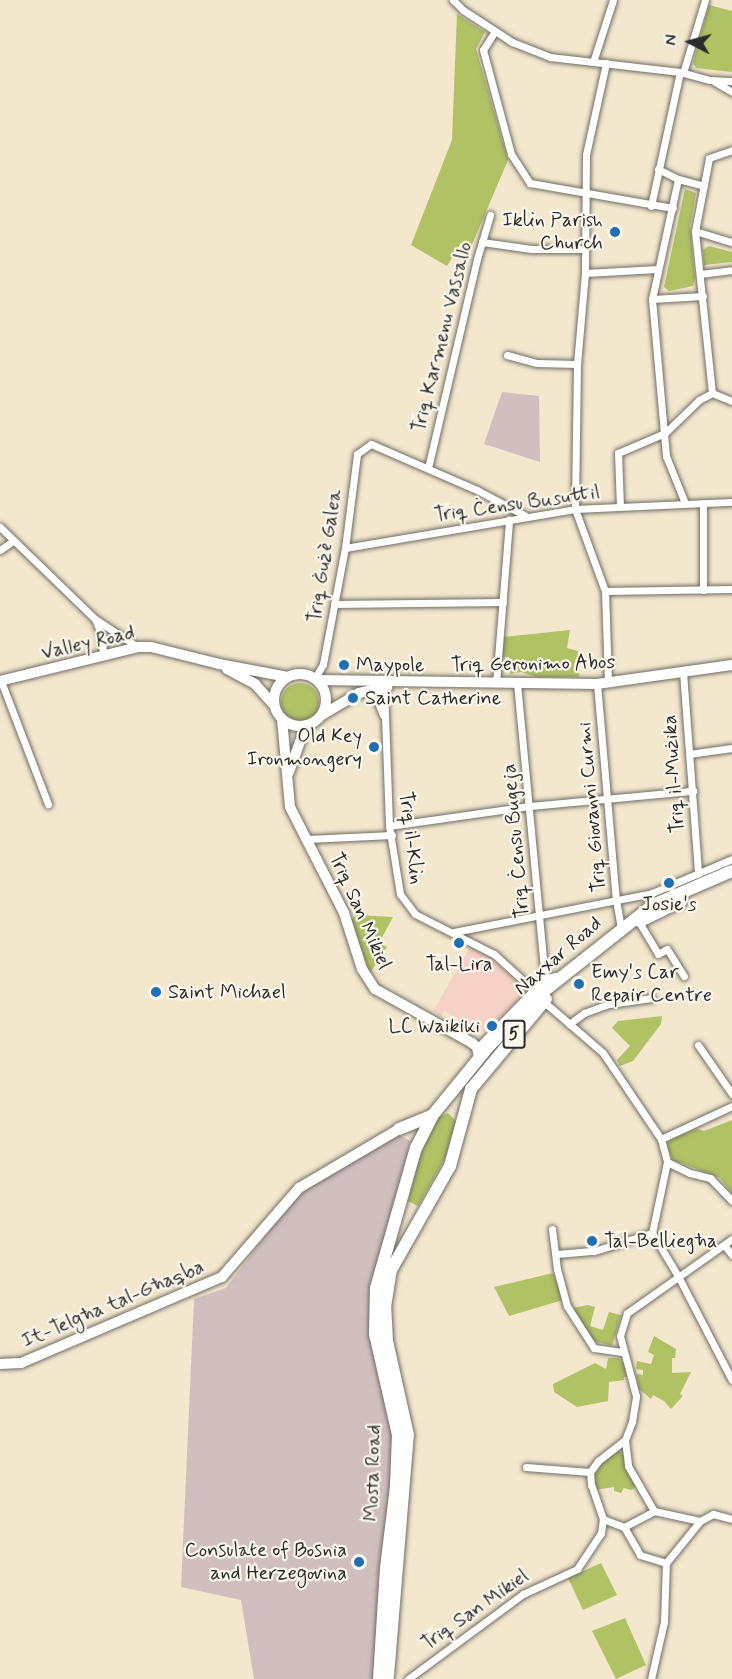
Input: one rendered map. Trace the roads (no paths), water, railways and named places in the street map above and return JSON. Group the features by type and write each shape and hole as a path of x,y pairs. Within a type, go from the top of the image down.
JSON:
{"highway":[{"name":"Naxxar Road","path":"386,1270 399,1208 416,1148 435,1112 479,1058 481,1044 562,975 653,905 732,871"},
{"name":"Naxxar Road","path":"386,1270 450,1166 471,1089 539,995 639,922 732,880"},
{"path":"399,1129 449,1104 460,1109 462,1116"},
{"path":"399,1129 409,1133 416,1148"},
{"path":"399,1208 408,1217 413,1218 423,1213"},
{"name":"Mosta Road","path":"379,1679 386,1568 396,1486 398,1435 375,1334 376,1288 386,1270"},
{"name":"Mosta Road","path":"386,1270 387,1341 408,1435 387,1679"}],"street":[{"path":"453,0 512,42 550,57 681,73 710,80 732,81"},
{"path":"593,62 613,0"},
{"path":"651,206 681,73 705,0"},
{"path":"495,31 483,50 511,154 530,183 586,191 651,206 673,208"},
{"path":"575,509 577,364 585,273 586,155 606,63"},
{"path":"710,80 732,92"},
{"path":"712,393 695,231 709,158 732,150"},
{"path":"658,169 678,179 704,186"},
{"path":"678,179 652,299 666,456 685,503"},
{"name":"Triq Karmenu Vassallo","path":"428,468 490,215"},
{"path":"695,231 732,242"},
{"path":"482,243 532,249 584,249"},
{"path":"585,273 658,269"},
{"path":"700,273 732,270"},
{"path":"652,299 703,296"},
{"path":"507,355 537,363 577,364"},
{"path":"712,393 732,401"},
{"path":"620,507 618,453 664,433 699,400 712,393"},
{"name":"Triq Ġużè Galea","path":"316,679 323,664 345,548 357,454 371,444 428,468"},
{"path":"428,468 526,516"},
{"name":"Triq Ċensu Busuttil","path":"345,548 575,509 732,502"},
{"path":"703,503 703,590"},
{"name":"Triq Giovanni Curmi","path":"575,509 605,591 603,683 608,800 616,900 621,928"},
{"path":"496,682 509,520"},
{"path":"0,526 95,619 138,647"},
{"path":"0,550 13,541"},
{"path":"605,591 732,589"},
{"path":"334,604 503,602"},
{"path":"95,619 102,636 103,656"},
{"name":"Valley Road","path":"1,681 138,647 152,647 219,664 288,677"},
{"name":"Valley Road","path":"219,664 255,684 274,705"},
{"name":"Triq Geronimo Abos","path":"316,679 405,683 603,683 732,665"},
{"name":"Triq il-Mużika","path":"683,672 698,873"},
{"path":"299,673 316,679 326,694 326,703 319,718 306,725 293,725 282,719 274,705 275,690 288,677 299,673"},
{"path":"1,681 48,804"},
{"name":"Triq Geronimo Abos","path":"319,718 336,704 368,690 405,683"},
{"name":"Triq Ċensu Bugeja","path":"517,683 545,978"},
{"name":"Triq il-Klin","path":"384,688 389,826 392,835 393,863 400,894 416,914 494,954 603,1053 661,1139 667,1162"},
{"name":"Triq il-Klin","path":"368,690 377,700 384,721"},
{"name":"Triq San Mikiel","path":"282,719 290,807 308,838 344,913 362,969 375,989 481,1044"},
{"name":"Triq San Mikiel","path":"287,778 306,725"},
{"path":"689,754 732,747"},
{"path":"389,826 530,806 693,791"},
{"path":"308,838 392,835"},
{"path":"454,932 540,913 652,893 732,859"},
{"path":"639,922 658,954 667,949 684,976"},
{"path":"545,978 562,975"},
{"name":"Naxxar Road","path":"539,995 545,978"},
{"path":"569,1024 584,1013 609,1004 652,998"},
{"path":"698,1045 732,1094"},
{"path":"661,1139 732,1106"},
{"name":"It-Telgħa tal-Għaqba","path":"0,1364 21,1362 222,1277 299,1188 399,1129"},
{"path":"732,1201 710,1178 690,1173 667,1162 652,1233 678,1276 732,1380"},
{"path":"552,1229 557,1254 557,1269 567,1306 594,1348 624,1352"},
{"path":"557,1254 594,1251 652,1233"},
{"path":"654,1511 628,1466 625,1440 632,1422 636,1396 620,1336 627,1312 732,1239"},
{"path":"724,1245 732,1255"},
{"path":"625,1440 598,1461 590,1472 591,1485 603,1519 624,1527 640,1556 666,1563"},
{"path":"526,1467 590,1472"},
{"path":"624,1527 654,1511 700,1521"},
{"path":"651,1679 664,1622 666,1563 700,1521 713,1514 732,1519"},
{"name":"Triq San Mikiel","path":"408,1679 523,1594 577,1569 601,1533 603,1519"}],"place":[{"name":"Iklin Parish Church","path":"615,232"},
{"name":"Maypole","path":"344,665"},
{"name":"Saint Catherine","path":"353,698"},
{"name":"Old Key Ironmongery","path":"374,747"},
{"name":"Josie's","path":"669,883"},
{"name":"Tal-Lira","path":"459,943"},
{"name":"Emy's Car Repair Centre","path":"579,984"},
{"name":"Saint Michael","path":"156,992"},
{"name":"LC Waikiki","path":"492,1026"},
{"name":"Tal-Belliegħa","path":"592,1241"},
{"name":"Consulate of Bosnia and Herzegovina","path":"359,1562"}]}
